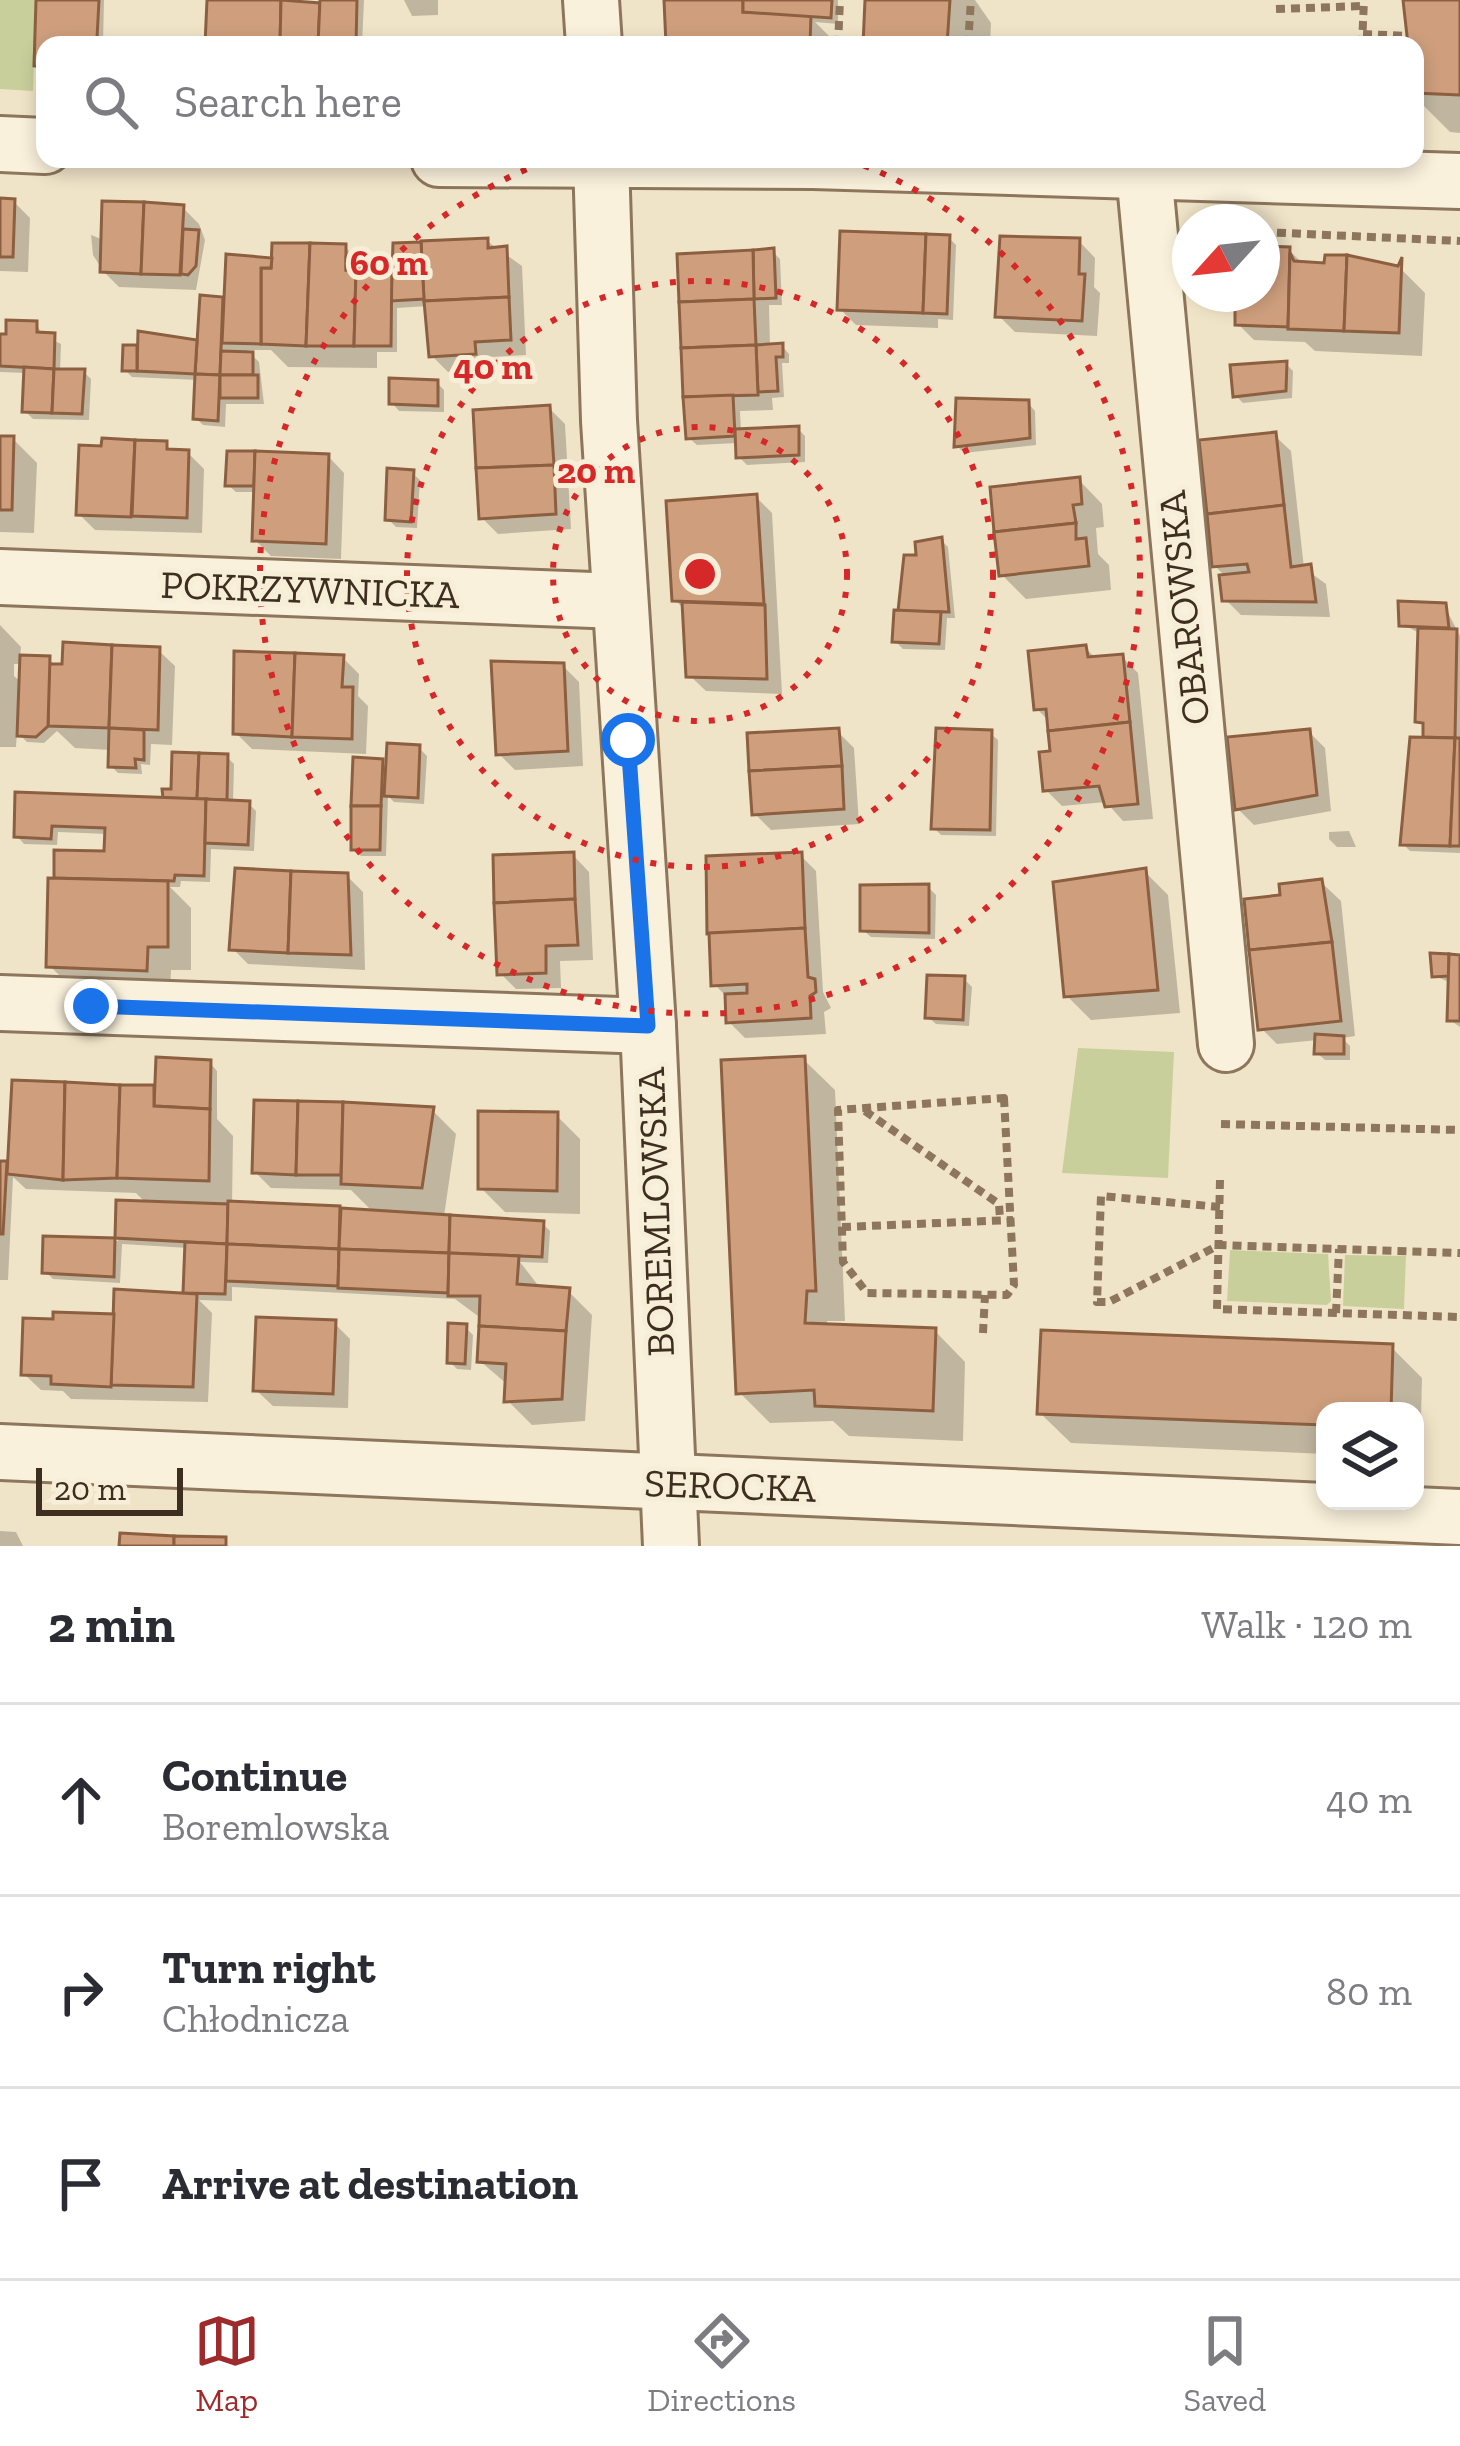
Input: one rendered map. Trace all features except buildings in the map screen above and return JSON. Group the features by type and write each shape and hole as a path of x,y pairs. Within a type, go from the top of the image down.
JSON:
{"street":[{"path":"591,0 593,36"},
{"path":"0,144 36,146"},
{"name":"BOREMLOWSKA","path":"601,168 671,1546"},
{"path":"1024,168 1460,181"},
{"name":"OBAROWSKA","path":"1144,172 1226,1044"},
{"name":"POKRZYWNICKA","path":"0,577 620,601"},
{"path":"0,1003 648,1026"},
{"name":"SEROCKA","path":"0,1452 667,1482 1279,1527 1460,1517"}],"path":[{"path":"838,36 840,0"},
{"path":"969,36 971,0"},
{"path":"1276,9 1364,3 1362,36"},
{"path":"1280,233 1460,241"},
{"path":"1004,1098 1014,1285 1007,1294 867,1293 843,1262 838,1110 862,1110 1004,1098"},
{"path":"862,1110 999,1204 1000,1219"},
{"path":"1221,1124 1460,1130"},
{"path":"1220,1180 1217,1309 1460,1317"},
{"path":"1220,1208 1101,1196 1097,1302 1108,1302 1219,1245 1460,1253"},
{"path":"842,1227 1012,1220"},
{"path":"1336,1312 1339,1249"},
{"path":"982,1333 985,1295"}],"green space":[{"path":"0,0 36,0 33,91 0,89"},
{"path":"1078,1048 1174,1052 1168,1178 1062,1173"},
{"path":"1230,1250 1328,1254 1331,1301 1327,1305 1227,1301"},
{"path":"1345,1255 1406,1256 1404,1309 1343,1306"}],"route":[{"path":"91,1006 648,1026 628,740"}]}
